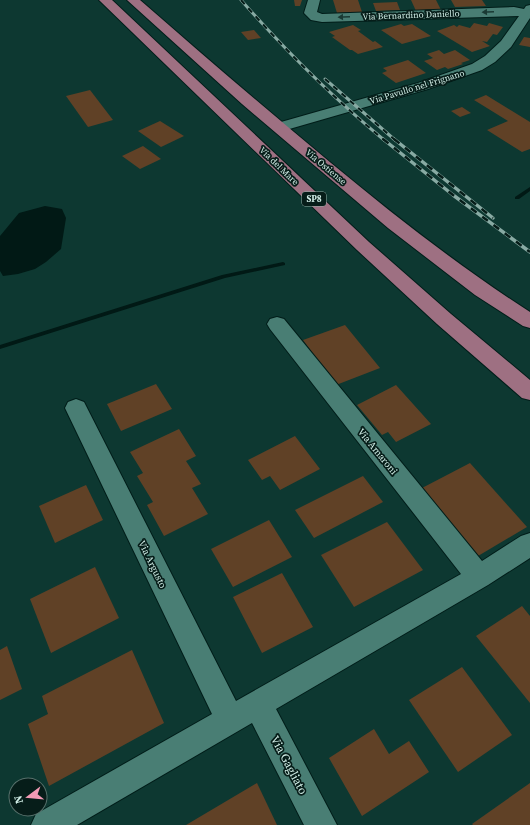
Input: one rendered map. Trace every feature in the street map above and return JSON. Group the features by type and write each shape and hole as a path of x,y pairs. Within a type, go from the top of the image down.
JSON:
{"main road":[{"name":"Via del Mare","path":"105,0 368,250 449,324 530,392"},
{"name":"Via Ostiense","path":"133,0 247,101 414,240 482,290 530,321"},
{"path":"482,290 530,333"}],"street":[{"name":"Via Bernardino Daniello","path":"314,0 310,11 311,14 322,18 528,11"},
{"name":"Via Pavullo nel Frignano","path":"279,127 423,86 477,67 490,59 506,44 528,11"},
{"name":"Via Amaroni","path":"277,324 479,577"},
{"name":"Via Argusto","path":"76,408 230,719"},
{"path":"47,825 479,577 530,544"},
{"name":"Via Gagliato","path":"258,704 321,825"}],"water":[{"path":"45,206 62,209 66,218 61,249 35,269 18,274 3,276 0,271 0,236 19,213"}],"building":[{"path":"294,0 302,0 300,6 295,6"},
{"path":"333,0 358,0 362,12 337,13"},
{"path":"411,0 436,0 441,10 416,11"},
{"path":"451,0 482,0 486,6 455,7"},
{"path":"397,2 400,10 376,11 373,3"},
{"path":"474,23 487,26 489,23 503,27 497,35 493,34 487,42 482,41 490,46 472,52 437,31 454,25 457,27 459,25 470,28"},
{"path":"401,24 404,26 412,24 431,36 402,44 381,30"},
{"path":"353,25 361,30 358,31 373,42 375,41 383,47 358,54 332,37 335,36 329,32"},
{"path":"254,30 261,38 248,40 241,32"},
{"path":"524,37 530,38 530,47 519,45"},
{"path":"439,50 444,54 455,50 470,60 448,69 445,67 437,70 424,61 433,58 427,54"},
{"path":"408,60 426,73 396,83 382,73 387,71 383,68"},
{"path":"90,90 113,120 88,127 66,96"},
{"path":"486,95 530,122 530,149 522,152 487,130 508,121 474,100"},
{"path":"462,107 471,113 460,117 451,111"},
{"path":"160,121 184,136 161,147 138,131"},
{"path":"143,146 161,159 140,169 122,156"},
{"path":"345,325 380,368 336,385 303,340"},
{"path":"156,384 172,409 121,431 107,404"},
{"path":"396,385 431,424 396,442 388,432 382,435 357,405"},
{"path":"179,429 196,456 186,461 201,484 192,488 208,514 164,536 147,505 153,502 137,476 143,473 130,452"},
{"path":"295,436 320,469 280,490 270,476 262,480 248,460"},
{"path":"470,463 527,527 478,556 422,488"},
{"path":"363,476 383,502 314,538 295,510"},
{"path":"86,485 103,520 55,543 39,506"},
{"path":"269,520 292,557 233,587 211,549"},
{"path":"387,522 423,570 354,607 321,555"},
{"path":"95,567 119,618 51,653 30,599"},
{"path":"282,573 313,627 262,653 233,597"},
{"path":"522,606 530,616 530,703 476,636"},
{"path":"7,646 22,689 0,700 0,650"},
{"path":"132,650 164,723 49,786 48,777 46,777 28,724 48,714 42,696"},
{"path":"462,667 512,735 458,772 409,700"},
{"path":"374,729 389,754 409,741 429,772 362,816 329,758"},
{"path":"257,783 277,825 186,825"},
{"path":"530,783 530,825 472,824"}],"waterway":[{"path":"517,198 530,189"},
{"path":"0,347 224,276 283,264"}],"railway":[{"path":"241,0 310,73 384,140"},
{"path":"325,79 395,140"},
{"path":"383,139 453,195 530,252"},
{"path":"394,139 493,218"}]}
